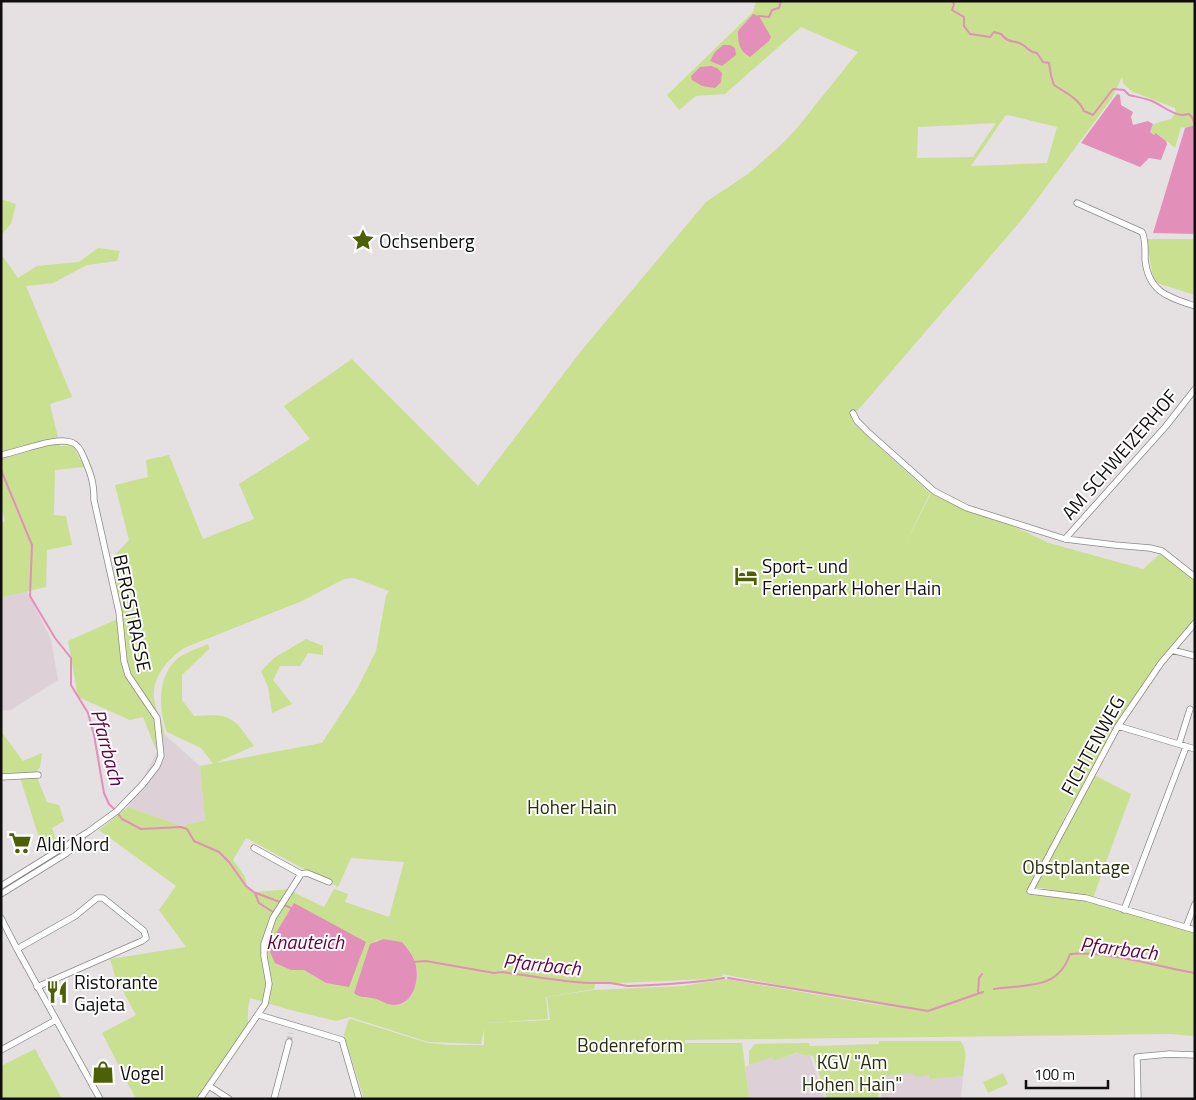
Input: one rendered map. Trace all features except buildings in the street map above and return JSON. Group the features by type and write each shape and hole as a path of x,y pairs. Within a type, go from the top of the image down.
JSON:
{"street":[{"path":"1077,204 1142,232 1148,275 1153,284 1163,294 1195,306"},
{"name":"AM SCHWEIZERHOF","path":"1065,539 1166,426 1195,389"},
{"path":"853,414 868,432 938,493 967,508 1065,539 1115,546 1150,548 1162,551 1195,577"},
{"name":"BERGSTRASSE","path":"1,886 88,832 117,811 158,766 161,756 157,718 128,675 124,661 119,612 94,503 94,483 90,470 77,445 71,441 60,441 3,455"},
{"name":"FICHTENWEG","path":"1124,910 1086,898 1030,891 1118,726 1141,690 1195,623"},
{"path":"1172,650 1195,656"},
{"path":"1179,744 1190,709"},
{"path":"1118,726 1195,749"},
{"path":"1186,747 1124,910 1195,930"},
{"path":"1,777 38,775"},
{"name":"BERGSTRASSE","path":"1,894 67,853 88,832"},
{"path":"254,848 301,874 308,873 328,882"},
{"path":"200,1099 265,1004 268,994 268,975 264,956 264,944 274,918 301,874"},
{"path":"17,949 75,916 97,898 103,898 136,924 146,935 146,938 142,941 38,987"},
{"path":"1186,927 1195,904"},
{"path":"1,918 100,1099"},
{"path":"259,1015 342,1040 359,1099"},
{"path":"1,1050 56,1020"},
{"path":"291,1033 293,1026"},
{"path":"274,1099 289,1042"},
{"path":"1138,1099 1137,1058 1169,1054 1195,1055"},
{"path":"209,1086 229,1099"}],"shaded area":[{"path":"27,591 51,639 58,680 11,710 1,711 1,597"},
{"path":"164,734 200,766 205,820 181,826 128,807 157,752"},
{"path":"799,1052 810,1056 825,1099 749,1099 745,1067 772,1056 774,1061"},
{"path":"911,1073 929,1075 930,1079 963,1076 961,1099 882,1099 880,1077"}],"green space":[{"path":"756,1 1195,1 1195,125 1185,128 1181,127 1175,148 1157,133 1154,135 1150,132 1153,124 1171,119 1176,112 1175,108 1131,91 1123,83 1122,77 1112,98 1024,217 859,409 851,415 854,424 930,493 902,551 931,493 985,513 1049,543 1143,569 1161,553 1195,579 1195,621 1141,690 1093,773 1068,810 1030,890 1086,898 1195,930 1195,1036 1171,1034 685,1040 685,1043 742,1043 749,1099 364,1099 344,1035 348,1021 351,1019 428,1043 449,1045 484,1045 484,1029 481,1044 428,1042 350,1017 336,1021 250,998 248,1025 197,1099 136,1099 102,1033 136,1015 115,976 110,959 186,947 159,910 176,886 99,830 128,807 181,826 205,820 200,766 322,743 356,691 376,651 386,596 389,591 354,578 344,579 302,601 184,648 171,658 157,679 154,695 155,704 164,734 157,752 143,717 130,720 78,697 68,641 122,617 112,558 129,540 115,485 148,477 146,460 169,455 203,539 254,519 239,484 310,439 284,406 352,359 478,486 581,351 706,202 748,174 782,144 858,52 801,27 725,94 696,96 679,110 667,95 753,12","holes":["1008,115 1057,127 1047,163 971,166 1005,116","996,123 973,157 917,158 918,127","246,838 338,887 351,858 404,862 389,917 345,902 348,894 334,889 324,907 295,893 291,889 256,892 247,886 245,877 233,860","383,939 402,942 415,962 417,975 411,995 402,1004 395,1005 354,993 364,963 375,941","366,942 326,983 304,970 291,970","722,974 902,1009 725,979 683,986 593,990 547,997 550,1020 484,1023 548,1019 546,997 594,989 595,984 709,979 723,976"]},
{"path":"1,199 16,204 11,224 1,235"},
{"path":"1146,239 1195,239 1195,295 1154,282"},
{"path":"98,248 120,251 117,261 87,265 53,283 26,286 72,397 50,404 60,446 73,446 84,467 55,470 54,515 66,516 72,545 47,550 46,587 2,597 1,523 5,521 1,506 1,254 18,278 37,266 79,262"},
{"path":"306,639 323,646 323,655 308,653 300,666 280,666 273,680 292,704 272,713 268,687 261,671 274,658"},
{"path":"208,644 209,649 182,675 182,700 194,716 216,715 230,719 236,723 254,746 213,764 201,748 167,732 161,705 162,687 168,669 177,659 185,654"},
{"path":"1,731 23,761 42,753 40,767 35,773 47,802 59,805 64,821 52,828 58,846 44,854 19,774 1,775"},
{"name":"Obstplantage","path":"1094,775 1131,794 1093,898 1042,888 1033,889"},
{"name":"KGV \"Am Hohen Hain\"","path":"879,1041 960,1041 965,1053 963,1076 930,1079 929,1075 917,1077 911,1073 881,1077 881,1082 877,1084 879,1099 827,1099 813,1056 802,1055 798,1052 774,1061 772,1057 749,1065 749,1051 755,1044 809,1043 810,1046 879,1044"},
{"path":"35,1049 62,1099 1,1099 1,1066"},
{"path":"1003,1073 1008,1084 988,1093 983,1082"}],"water":[{"path":"753,14 759,16 771,37 769,41 750,57 743,52 740,46 738,31"},
{"path":"723,45 730,45 735,48 736,55 722,66 710,61 715,52"},
{"path":"711,66 717,68 722,73 721,82 715,88 702,86 692,80 691,76 700,67"},
{"path":"1117,94 1120,95 1121,105 1133,112 1131,117 1133,125 1148,121 1153,124 1150,132 1154,135 1156,133 1166,141 1167,144 1161,160 1149,158 1140,167 1081,143"},
{"path":"1195,125 1195,234 1153,233 1185,128"},
{"name":"Knauteich","path":"294,903 366,942 349,987 326,983 304,970 291,970 275,963 270,952 273,938"},
{"name":"Knauteich","path":"383,939 402,942 415,962 417,975 414,989 407,1000 401,1004 389,1004 354,993 370,944"}],"waterway":[{"path":"759,16 769,17 772,10 779,8 781,1"},
{"path":"952,1 954,4 952,10 964,17 964,26 970,34 990,37 994,32 1001,34 1010,41 1020,43 1030,51 1037,53 1043,62 1049,63 1051,75"},
{"path":"1051,76 1054,85 1075,99 1084,111 1093,115 1113,89 1124,90 1129,95 1152,101 1182,115"},
{"path":"1183,115 1189,114 1195,126"},
{"name":"Pfarrbach","path":"1,470 32,545 30,596 55,638 71,658 71,685 88,713 94,735 104,793 109,804 115,810"},
{"name":"Pfarrbach","path":"118,814 122,819 141,829 181,827 187,829 194,841 219,852 229,862 246,886 255,893 259,903 273,912"},
{"path":"256,893 280,902"},
{"path":"284,905 291,908"},
{"name":"Pfarrbach","path":"994,989 1039,984 1049,980 1065,966 1070,954 1099,954 1195,973"},
{"name":"Pfarrbach","path":"412,962 426,961 494,973 502,972 542,978 612,983 628,986 676,984 724,978"},
{"path":"978,993 979,978 982,974"},
{"name":"Pfarrbach","path":"728,978 928,1011 983,992"}],"tunnel":[{"path":"289,1042 291,1033"}],"place":[{"name":"Ochsenberg","path":"363,240"},
{"name":"Sport- und Ferienpark Hoher Hain","path":"746,576"},
{"name":"Aldi Nord","path":"20,843"},
{"name":"Ristorante Gajeta","path":"57,992"},
{"name":"Vogel","path":"103,1072"}],"park label":[{"name":"Hoher Hain","path":"572,806"},
{"name":"Bodenreform","path":"630,1044"}]}
